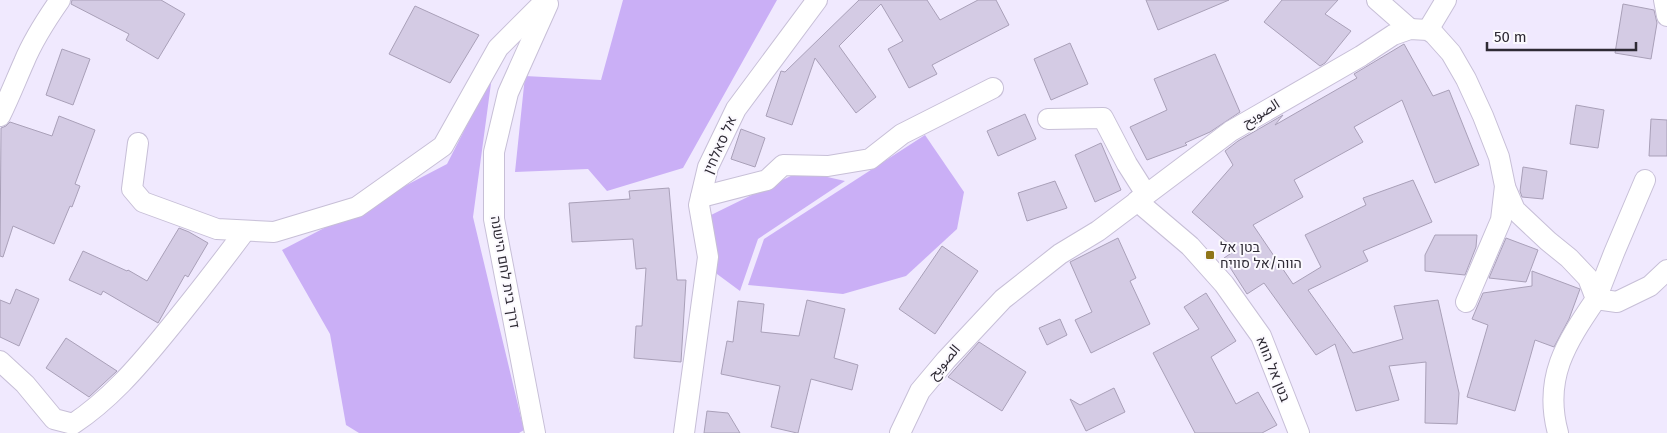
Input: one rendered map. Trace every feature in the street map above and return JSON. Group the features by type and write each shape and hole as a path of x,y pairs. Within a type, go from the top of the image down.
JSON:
{"street":[{"path":"0,116 32,45 60,0"},
{"path":"138,143 132,189 143,202 217,229 274,232 357,207 443,146 498,48 546,0"},
{"name":"דרך בית לחם הישנה","path":"535,433 494,219 494,152 508,93 550,0"},
{"name":"אל סאלחין","path":"684,433 708,257 699,205 708,167 736,109 817,0"},
{"path":"1377,0 1419,30 1434,34 1451,53 1466,79 1483,116 1499,157 1505,186 1515,210 1548,241 1570,258 1588,278 1596,299"},
{"path":"1419,30 1446,0"},
{"path":"1664,0 1667,16"},
{"name":"الصويح","path":"900,433 920,390 951,354 1003,299 1060,254 1098,231 1232,131 1361,56 1393,35 1419,30"},
{"path":"701,197 767,180 783,165 828,166 870,159 902,134 993,88"},
{"name":"בטן אל הווא","path":"1048,119 1103,118 1127,164 1141,198 1190,246 1224,284 1261,336 1299,433"},
{"path":"1558,433 1553,416 1554,379 1570,337 1596,299 1645,180"},
{"path":"1466,302 1501,220 1505,186"},
{"path":"0,361 25,384 54,419 73,424 88,414 128,378 200,292 245,231"},
{"path":"1596,299 1617,302 1650,286 1667,270"}],"shaded area":[{"path":"623,0 777,0 683,168 607,191 588,169 515,172 525,76 601,80"},
{"path":"492,76 473,217 524,430 519,433 359,433 346,425 330,334 282,250 447,164"},
{"path":"925,135 964,192 957,229 906,276 843,294 748,285 764,239"},
{"path":"801,171 845,181 758,239 740,291 717,274 711,215"}],"building":[{"path":"72,0 161,0 185,14 158,59 126,40 129,34 71,4"},
{"path":"859,0 927,0 940,20 978,0 996,0 1009,25 932,65 937,74 909,88 888,49 903,41 881,4 839,46 876,97 856,113 815,58 792,125 766,116 781,71 785,72"},
{"path":"1146,0 1229,0 1158,30"},
{"path":"1282,0 1338,0 1325,14 1351,31 1325,63 1320,66 1264,22"},
{"path":"1623,4 1654,10 1657,23 1651,59 1615,53"},
{"path":"415,6 479,35 450,83 389,54"},
{"path":"1070,43 1088,84 1051,100 1034,59"},
{"path":"1404,44 1433,96 1449,90 1479,165 1435,183 1402,100 1354,127 1363,142 1294,180 1303,197 1253,225 1293,284 1321,267 1305,235 1366,205 1363,198 1413,180 1432,222 1363,251 1368,261 1308,290 1353,353 1403,339 1394,306 1438,300 1459,393 1457,424 1425,423 1426,362 1389,366 1399,400 1356,411 1335,344 1316,355 1264,283 1247,294 1224,258 1236,250 1192,212 1233,165 1225,151 1238,141 1283,115 1275,125 1357,78 1354,74"},
{"path":"62,49 90,59 73,105 46,95"},
{"path":"1215,54 1240,112 1210,132 1185,143 1187,145 1147,160 1130,127 1167,110 1154,79"},
{"path":"1576,105 1604,110 1598,148 1570,144"},
{"path":"1025,114 1036,139 998,156 987,131"},
{"path":"59,116 95,130 75,184 80,186 72,207 70,206 54,244 13,226 3,257 0,256 1,128 10,122 52,136"},
{"path":"1651,119 1667,120 1667,156 1649,156"},
{"path":"741,129 765,138 755,167 731,159"},
{"path":"1101,143 1121,190 1095,202 1075,155"},
{"path":"1523,167 1547,171 1543,199 1522,197 1520,191"},
{"path":"1055,181 1067,208 1027,221 1018,193"},
{"path":"669,188 677,280 686,280 681,362 634,358 636,326 642,326 646,268 636,269 633,239 572,242 569,203 630,199 629,191"},
{"path":"179,228 208,243 188,277 185,275 158,323 103,291 101,295 69,280 83,251 128,270 147,281"},
{"path":"1435,235 1477,235 1476,247 1465,275 1425,271 1425,255"},
{"path":"1118,238 1136,278 1130,281 1150,324 1091,353 1075,320 1092,312 1070,262"},
{"path":"1506,238 1538,250 1526,282 1489,278"},
{"path":"942,246 978,271 935,334 899,309"},
{"path":"1532,271 1580,289 1569,319 1554,347 1535,340 1515,411 1467,397 1488,325 1472,319 1483,293 1532,286"},
{"path":"16,289 39,299 19,346 0,337 0,300 10,304"},
{"path":"1206,293 1236,341 1211,357 1236,404 1258,392 1277,425 1262,433 1195,433 1153,353 1199,329 1184,307"},
{"path":"807,300 845,309 834,358 858,365 852,390 811,379 797,433 771,427 780,386 721,374 727,341 733,342 738,301 764,304 761,332 799,336"},
{"path":"1060,319 1067,335 1047,345 1039,328"},
{"path":"66,338 117,371 89,397 46,368"},
{"path":"979,342 1026,372 1002,411 948,377"},
{"path":"1114,388 1125,412 1086,431 1070,399 1080,405"},
{"path":"707,411 728,413 740,433 704,433"}],"place":[{"name":"בטן אל הווה/אל סוויח","path":"1210,255"}]}
